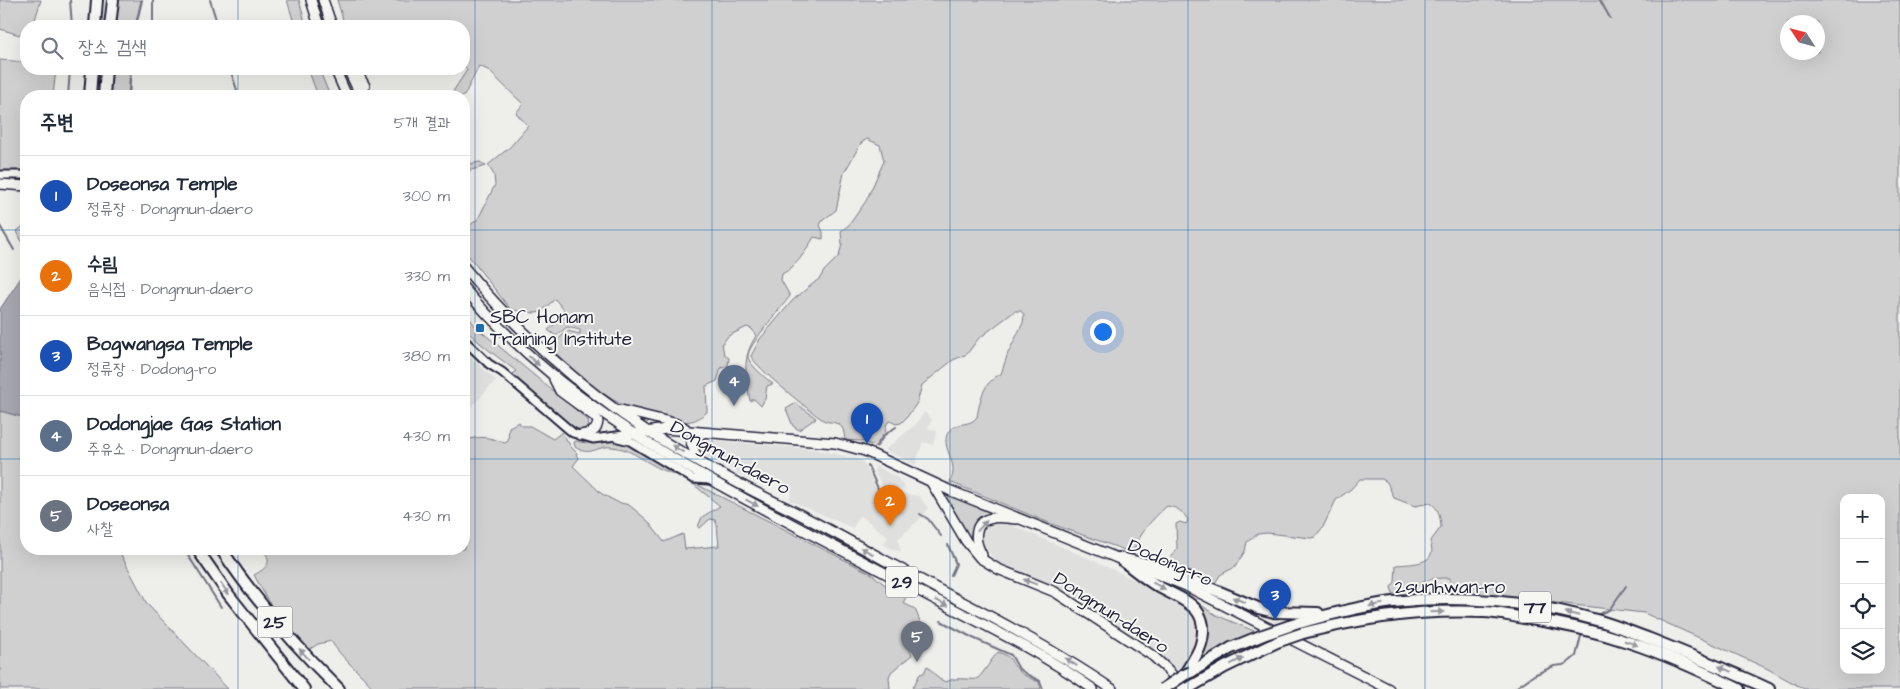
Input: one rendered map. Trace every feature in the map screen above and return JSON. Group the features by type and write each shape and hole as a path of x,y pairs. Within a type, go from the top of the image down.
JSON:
{"highway":[{"path":"95,20 97,0"},
{"path":"111,20 113,0"},
{"path":"90,90 92,75"},
{"path":"104,90 106,75"},
{"name":"25","path":"201,555 229,596 304,689"},
{"name":"25","path":"225,555 243,582 283,632 338,689"},
{"path":"1119,558 1160,567 1258,608 1274,612 1299,614 1338,613"},
{"path":"1119,558 1154,584 1186,600 1196,609 1203,632 1199,651 1188,672"},
{"name":"2sunhwan-ro","path":"1163,689 1188,672 1232,648 1289,626 1338,613 1393,602 1446,600 1488,601 1565,612 1602,621 1707,661 1769,689"},
{"name":"2sunhwan-ro","path":"1185,689 1278,642 1303,633 1375,617 1429,612 1484,612 1564,624 1632,643 1702,671 1739,689"}],"main road":[{"path":"311,0 317,20"},
{"path":"323,0 330,20"},
{"path":"338,75 343,90"},
{"path":"351,75 358,90"},
{"path":"359,75 365,86"},
{"path":"0,184 20,186"},
{"name":"Dongmun-daero","path":"470,274 525,335 616,409 648,431 702,464 1002,621 1056,652 1112,689"},
{"name":"Dongmun-daero","path":"470,295 489,318 553,377 632,434 709,480 999,632 1050,661 1093,689"},
{"path":"553,377 560,391 598,421 597,427 593,432 582,436"},
{"path":"616,409 674,423 689,431"},
{"name":"Dongmun-daero","path":"632,434 666,429 835,443 855,448 931,482 969,545 988,564 1055,592 1153,656 1185,689"},
{"path":"702,464 691,442 695,437 703,433"},
{"name":"Dodong-ro","path":"931,482 1184,585 1388,689"},
{"path":"988,564 975,540 976,531 990,518 1022,518"}],"street":[{"path":"0,174 20,175"},
{"path":"470,346 489,364 502,372 573,433 594,439 632,434"},
{"path":"613,436 630,441 693,479 709,480"}],"shaded area":[{"path":"0,0 41,0 35,20 20,20 20,35 0,29"},
{"path":"119,0 141,0 136,20 117,20"},
{"path":"287,0 299,0 304,20 293,20"},
{"path":"337,0 1900,0 1900,689 1804,689 1766,668 1644,613 1451,591 1450,578 1428,580 1420,584 1413,593 1393,594 1391,587 1395,582 1396,565 1421,562 1429,558 1432,551 1430,542 1441,527 1439,513 1433,505 1430,503 1415,506 1394,498 1387,482 1382,479 1360,479 1351,489 1336,500 1323,527 1315,537 1258,534 1247,542 1245,551 1235,567 1220,575 1214,585 1167,565 1177,548 1176,524 1180,522 1186,524 1188,520 1182,512 1174,507 1167,506 1151,522 1142,533 1133,553 1052,524 950,482 953,466 946,445 947,435 953,427 971,422 977,417 983,392 995,377 1001,374 1008,353 1023,323 1024,315 1021,311 1015,311 978,339 967,354 953,360 922,385 917,403 907,417 901,423 896,424 890,421 887,423 884,437 877,447 861,441 845,440 840,425 825,421 807,408 762,370 751,356 760,339 793,300 820,278 824,271 839,256 842,244 841,231 849,225 866,201 884,161 880,145 867,139 861,143 844,173 836,210 822,221 820,225 823,239 814,237 796,263 782,274 781,280 790,296 759,335 749,351 748,356 751,363 773,384 767,386 765,399 761,406 754,399 750,401 746,360 751,344 756,336 752,329 747,327 728,336 722,344 724,354 729,358 728,366 721,368 717,381 706,386 707,412 702,416 690,421 682,421 653,417 636,411 604,394 590,384 550,347 567,331 580,334 580,330 567,327 556,336 548,330 567,314 555,299 541,312 511,310 470,258 470,225 478,219 495,185 494,175 488,165 510,147 528,126 516,113 523,104 488,70 479,66 467,90 454,90 464,75 470,75 470,20 343,20"},
{"path":"0,60 20,62 20,75 55,75 54,90 20,90 20,173 0,171"},
{"path":"111,75 130,75 128,90 109,90"},
{"path":"310,75 321,75 328,90 316,90"},
{"path":"480,162 486,166 470,170 470,164"},
{"path":"20,279 20,416 0,411 0,309"},
{"path":"470,319 477,328 588,420 589,426 581,430 570,425 512,375 516,371 470,333"},
{"path":"470,357 496,380 470,408"},
{"path":"796,403 816,418 799,430 793,426 786,409"},
{"path":"0,411 20,416 20,555 121,555 147,604 228,689 0,689"},
{"path":"924,412 932,419 928,428 937,431 933,445 923,442 915,465 885,450 917,423"},
{"path":"519,422 522,426 530,426 553,439 562,432 579,458 573,466 602,494 617,502 629,505 647,520 664,542 683,534 685,549 719,546 715,520 710,519 700,528 698,527 702,517 720,506 694,483 872,574 884,584 907,595 903,603 915,609 922,626 910,636 907,642 912,655 891,672 889,677 890,689 374,689 340,654 331,641 318,644 307,651 276,615 254,575 267,564 266,555 470,555 470,439 494,439 505,443 508,441 509,427"},
{"path":"708,440 813,449 862,460 877,490 919,496 928,508 922,517 898,539 901,552 883,544 888,537 864,518 859,516 853,528 789,500 792,492 782,489 782,483 761,479 756,483 699,452 695,442"},
{"path":"574,442 588,443 619,442 627,444 649,454 677,473 677,475 660,469 624,449 607,447 585,451 575,447"},
{"path":"876,466 898,478 906,489 883,488 874,471"},
{"path":"944,493 994,512 978,522 969,539 943,495"},
{"path":"995,521 1004,522 1178,600 1190,611 1196,624 1198,633 1195,649 1185,663 1174,672 1057,590 1000,565 984,547 982,536 985,526"},
{"path":"1433,578 1450,578 1451,591 1413,593 1417,585"},
{"path":"1189,597 1216,615 1259,633 1200,661 1198,660 1205,637 1188,599"},
{"path":"998,652 1009,657 1022,674 1039,682 1041,689 912,689 927,666 939,679 946,682 955,679 976,679"}],"waterway":[{"path":"70,0 72,20"},
{"path":"137,20 142,0"},
{"path":"153,0 153,20"},
{"path":"210,0 216,20"},
{"path":"1600,0 1610,18"},
{"path":"68,90 70,75"},
{"path":"129,90 131,75"},
{"path":"232,75 237,90"},
{"path":"0,226 14,250"},
{"path":"876,446 883,436 896,427"},
{"path":"868,466 884,502 894,508"},
{"path":"920,514 928,519 941,536"},
{"path":"948,545 956,564 951,575"},
{"path":"188,555 221,607"},
{"path":"1599,614 1609,610 1626,586"},
{"path":"941,621 1011,655 1019,669 1040,681 1043,689"},
{"path":"1514,689 1534,675 1570,661 1576,656 1581,636"}],"place":[{"name":"SBC Honam Training Institute","path":"480,328"},
{"name":"Dodongjae Gas Station","path":"734,406"},
{"name":"Doseonsa Temple","path":"867,444"},
{"name":"수림","path":"890,526"},
{"name":"Bogwangsa Temple","path":"1275,620"},
{"name":"Doseonsa","path":"917,662"}]}
